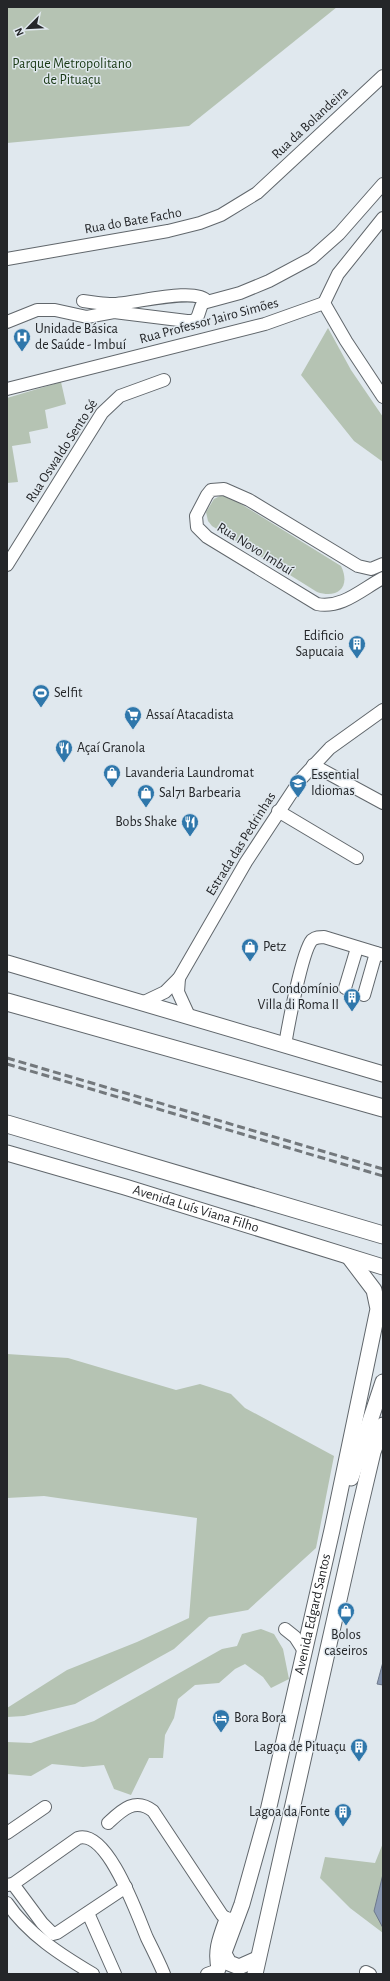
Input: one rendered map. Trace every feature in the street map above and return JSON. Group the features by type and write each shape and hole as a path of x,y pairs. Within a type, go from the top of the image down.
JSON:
{"highway":[{"path":"7,1002 383,1108"},
{"name":"Avenida Luís Viana Filho","path":"7,1124 383,1235"}],"main road":[{"path":"7,963 144,1002 383,1074"},
{"name":"Avenida Luís Viana Filho","path":"7,1153 383,1267"},
{"name":"Avenida Edgard Santos","path":"216,1973 224,1954 231,1919 268,1811 332,1530 380,1308 374,1290 350,1257"},
{"path":"332,1530 375,1411 383,1382"},
{"name":"Avenida Edgard Santos","path":"255,1974 257,1959 274,1894 373,1452 383,1425"},
{"path":"224,1954 229,1962 239,1967 257,1959"}],"street":[{"name":"Rua da Bolandeira","path":"257,193 383,76"},
{"path":"7,322 37,310 55,310 86,317 114,312 191,321 198,318 201,306 208,300 240,293 269,281 312,258 339,234 383,184"},
{"name":"Rua do Bate Facho","path":"7,259 168,231 200,223 221,215 257,193"},
{"path":"383,218 338,274 324,303 346,341 383,396"},
{"path":"83,301 111,304 171,296 196,295 208,300"},
{"name":"Rua Professor Jairo Simões","path":"7,389 265,324 324,303"},
{"name":"Rua Oswaldo Sento Sé","path":"7,565 102,413 120,396 164,380"},
{"name":"Rua Novo Imbuí","path":"383,564 372,569 358,566 248,500 224,489 211,490 206,495 196,516 197,527 207,537 317,604 335,604 346,600 383,578"},
{"name":"Estrada das Pedrinhas","path":"144,1002 165,992 179,978 278,811 313,765 341,739 382,712"},
{"path":"313,765 383,803"},
{"path":"278,811 357,858"},
{"path":"285,1045 290,1014 303,965 312,941 319,936 379,954 364,995"},
{"path":"345,988 357,948"},
{"path":"179,978 178,992 188,1016"},
{"path":"285,1629 295,1637 304,1651"},
{"path":"108,1823 124,1810 137,1805 147,1807 153,1811 231,1919 216,1948 216,1973"},
{"path":"7,1833 45,1807"},
{"path":"126,1887 57,1933 53,1934 10,1884 68,1843 78,1838 85,1837 104,1852 126,1887 166,1974"},
{"path":"7,1903 23,1924 34,1934 93,1974"},
{"path":"88,1913 115,1974"}],"green space":[{"name":"Parque Metropolitano de Pituaçu","path":"7,7 337,7 189,126 7,143"},
{"path":"328,328 351,370 383,417 383,462 354,441 301,375"},
{"path":"61,382 66,404 45,410 48,428 29,432 31,443 12,446 18,482 7,483 7,398"},
{"path":"220,496 228,496 341,566 344,573 344,580 341,590 331,594 317,592 212,526 208,521 206,512 214,499"},
{"path":"7,1354 68,1358 176,1390 200,1384 231,1394 245,1408 334,1456 316,1548 248,1610 209,1617 174,1649 75,1704 24,1716 7,1717 7,1708 67,1670 137,1642 189,1618 197,1518 44,1496 7,1498"},
{"path":"261,1629 274,1634 283,1649 289,1679 271,1688 263,1677 245,1664 235,1669 219,1683 195,1685 178,1699 174,1718 165,1735 163,1758 149,1758 131,1795 114,1789 104,1765 83,1767 52,1764 31,1776 7,1774 7,1742 31,1743 94,1721 222,1649 237,1646 242,1634"},
{"path":"383,1843 383,1933 350,1908 320,1878 325,1857 375,1863"}],"water":[{"path":"383,1662 383,1685 377,1684"},
{"path":"383,1874 383,1928 374,1911"}],"railway":[{"path":"7,1058 383,1169"},
{"path":"7,1064 383,1176"}],"place":[{"name":"Unidade Básica de Saúde - Imbuí","path":"22,352"},
{"name":"Edificio Sapucaia","path":"357,659"},
{"name":"Selfit","path":"41,708"},
{"name":"Assaí Atacadista","path":"133,730"},
{"name":"Açaí Granola","path":"64,763"},
{"name":"Lavanderia Laundromat","path":"112,788"},
{"name":"Essential Idiomas","path":"298,798"},
{"name":"Sal71 Barbearia","path":"146,808"},
{"name":"Bobs Shake","path":"190,837"},
{"name":"Petz","path":"250,962"},
{"name":"Condomínio Villa di Roma II","path":"352,1012"},
{"name":"Bolos caseiros","path":"346,1626"},
{"name":"Bora Bora","path":"221,1733"},
{"name":"Lagoa de Pituaçu","path":"359,1762"},
{"name":"Lagoa da Fonte","path":"343,1827"}]}
